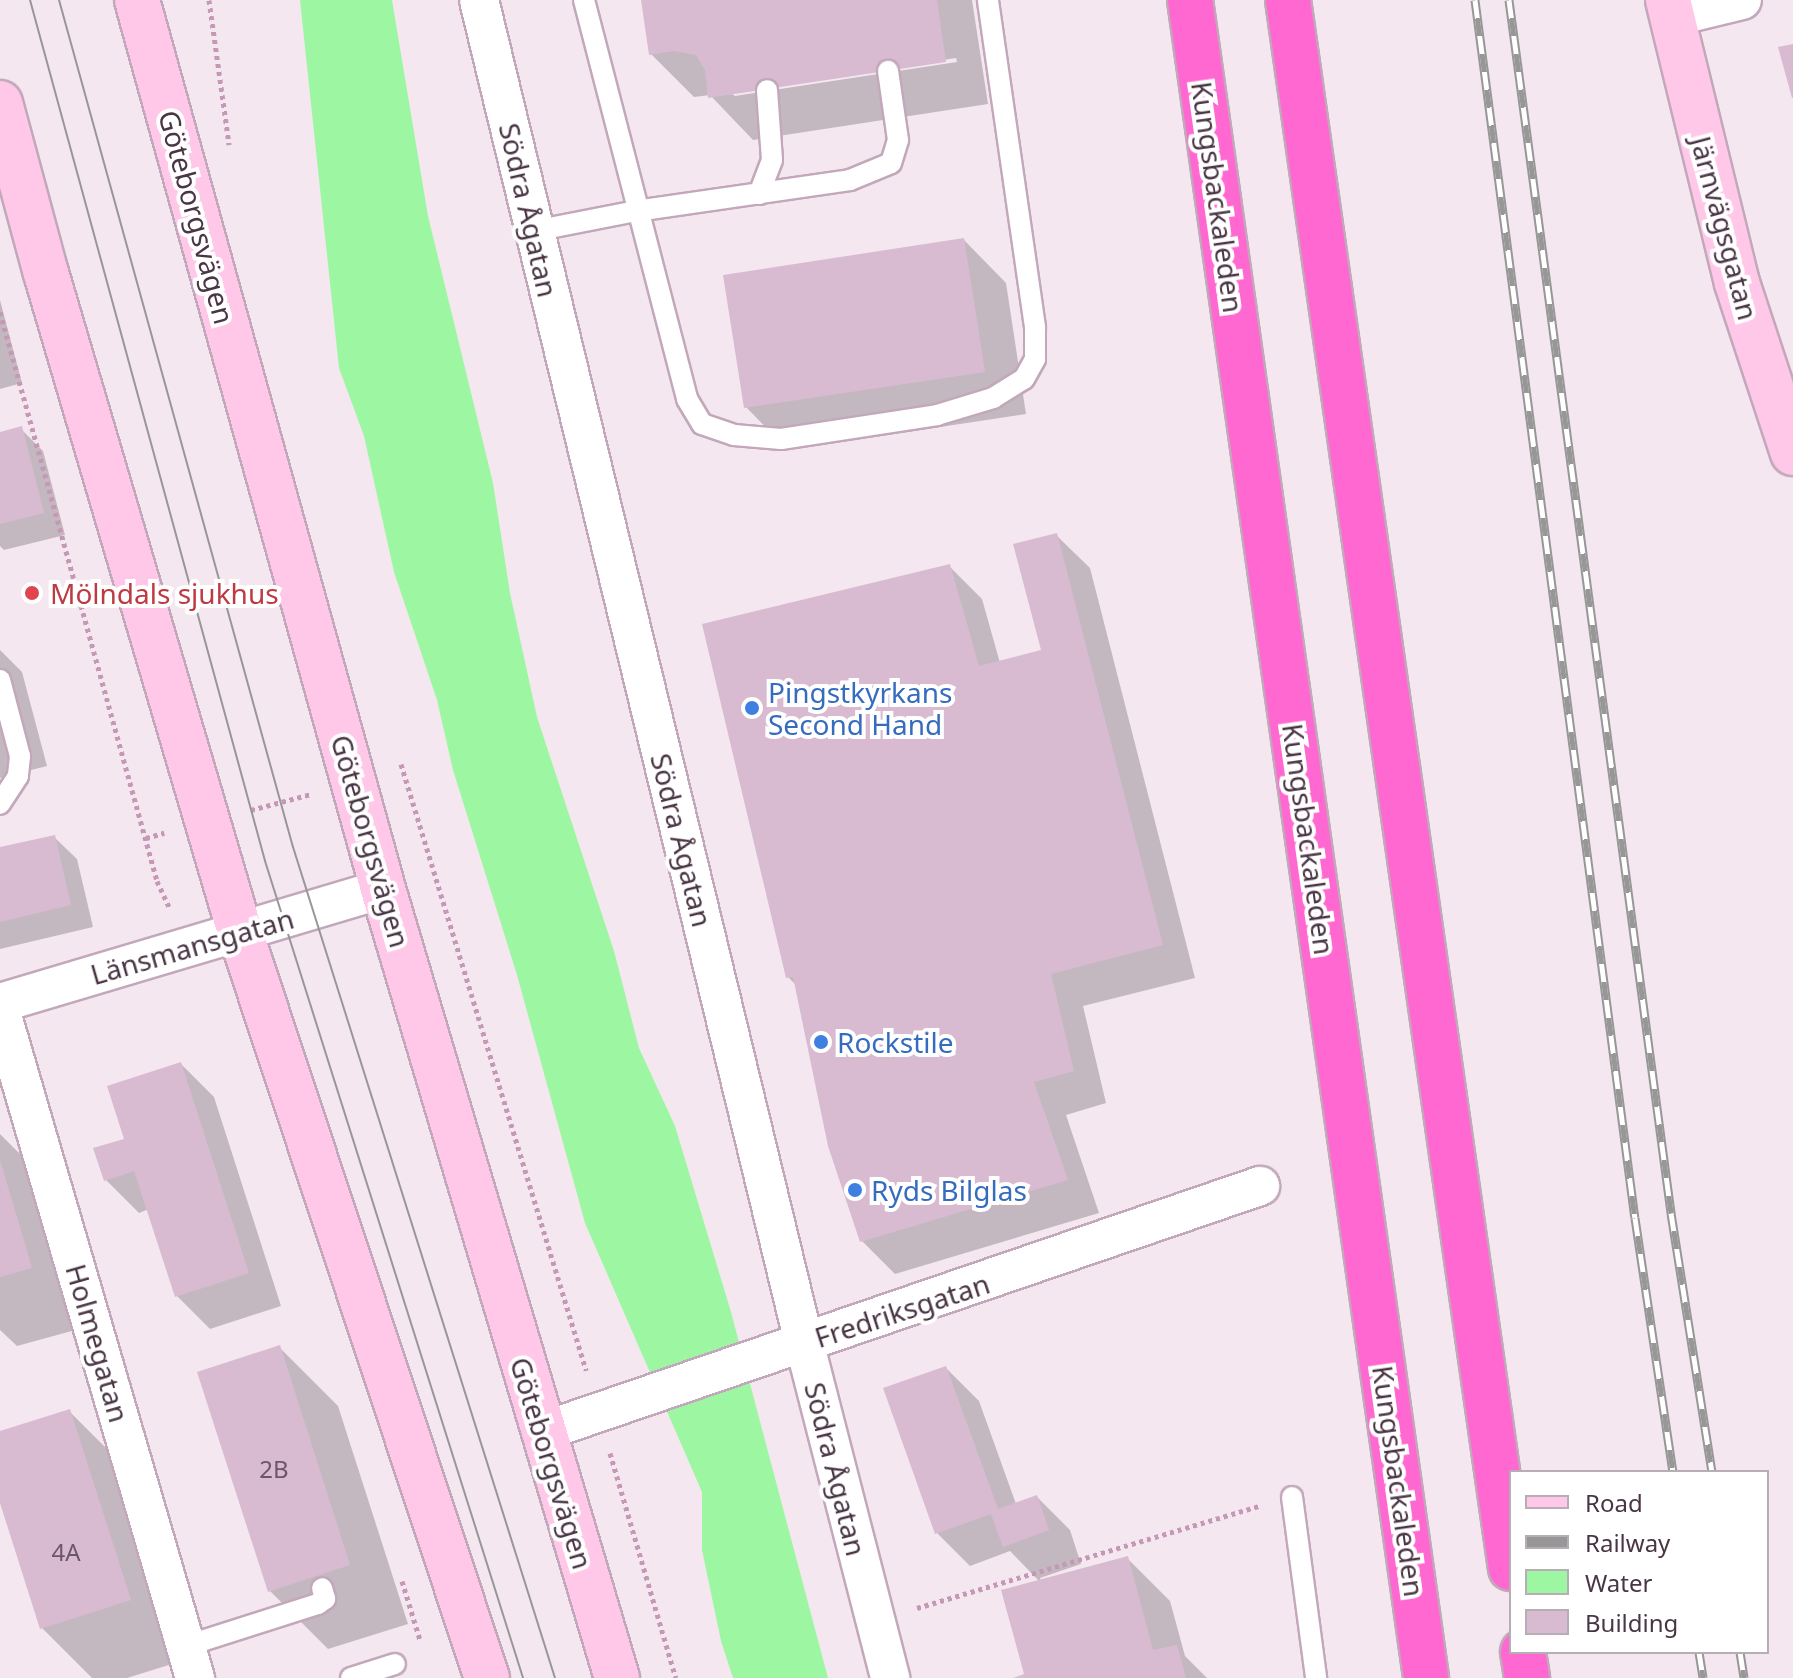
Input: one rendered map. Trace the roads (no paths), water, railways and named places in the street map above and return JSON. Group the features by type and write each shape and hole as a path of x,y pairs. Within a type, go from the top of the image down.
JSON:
{"highway":[{"name":"Kungsbackaleden","path":"1190,0 1426,1678"},
{"path":"1288,0 1509,1554"},
{"path":"1523,1654 1527,1678"}],"main road":[{"name":"Göteborgsvägen","path":"137,0 383,889 617,1678"},
{"name":"Järnvägsgatan","path":"1670,9 1737,283 1793,453"},
{"path":"0,103 46,273 240,932 487,1678"}],"street":[{"name":"Södra Ågatan","path":"479,0 789,1347 890,1678"},
{"path":"1670,9 1742,0"},
{"name":"Länsmansgatan","path":"0,1003 383,889"},
{"name":"Holmegatan","path":"0,1009 190,1662"},
{"name":"Fredriksgatan","path":"544,1431 1260,1186"}],"lane":[{"path":"584,0 687,399 702,424 734,435 781,439 937,415 993,398 1024,379 1035,359 1035,327 988,0"},
{"path":"534,231 636,211 850,180 891,163 898,140 888,71"},
{"path":"759,194 772,160 767,90"},
{"path":"0,680 20,756 18,776 0,804"},
{"path":"1292,1497 1316,1678"},
{"path":"190,1662 318,1604 325,1599 322,1588"},
{"path":"351,1678 395,1664"}],"water":[{"path":"300,0 392,0 428,216 493,483 510,593 537,717 614,951 639,1048 675,1126 731,1312 828,1678 733,1678 721,1641 702,1550 702,1492 585,1223 517,975 453,770 437,700 394,572 364,436 339,368"}],"tram line":[{"path":"30,0 265,861 523,1678"},
{"path":"59,0 293,847 555,1678"}],"railway":[{"path":"1475,0 1635,1218 1673,1470"},
{"path":"1509,0 1671,1213 1712,1470"},
{"path":"1699,1654 1703,1678"},
{"path":"1740,1654 1744,1678"}],"place":[{"name":"Mölndals sjukhus","path":"32,593"},
{"name":"Pingstkyrkans Second Hand","path":"752,708"},
{"name":"Rockstile","path":"821,1042"},
{"name":"Ryds Bilglas","path":"855,1190"}]}
